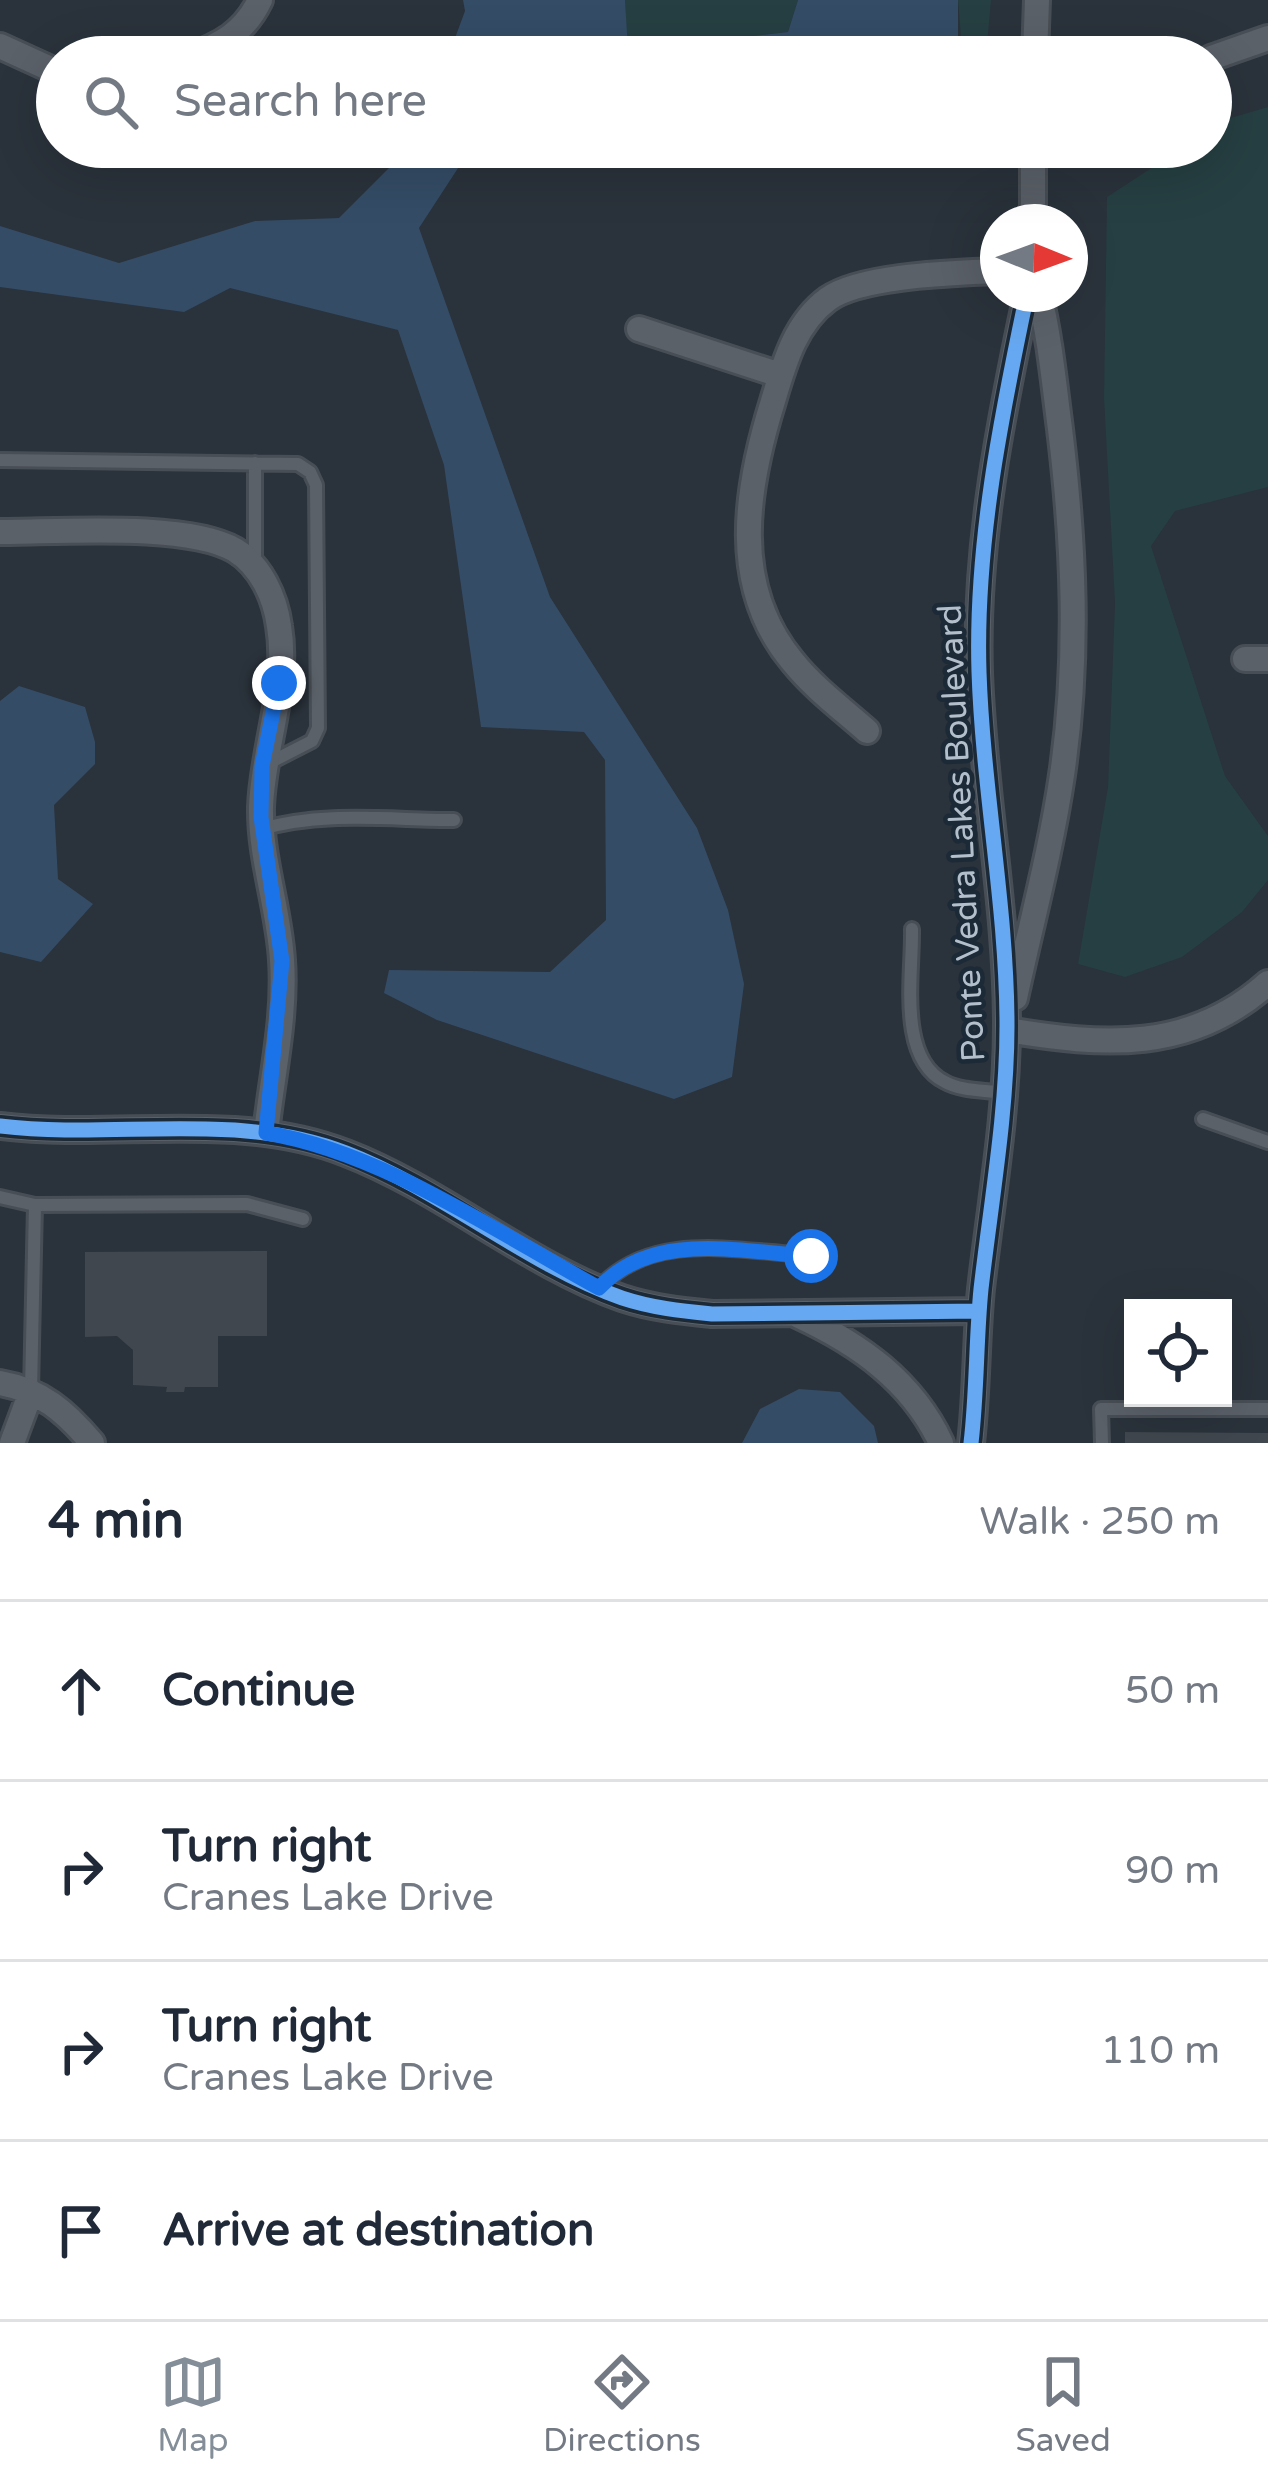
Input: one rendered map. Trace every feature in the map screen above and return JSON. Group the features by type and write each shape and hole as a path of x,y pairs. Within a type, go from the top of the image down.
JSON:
{"street":[{"path":"234,36 260,0"},
{"path":"1036,36 1037,0"},
{"path":"1232,51 1268,38"},
{"path":"0,46 36,62"},
{"path":"1033,204 1034,168"},
{"path":"867,731 789,658 757,595 747,546 748,501 761,440 793,342 829,298 850,287 980,272"},
{"name":"Ponte Vedra Lakes Boulevard","path":"971,1443 1007,1030 1004,948 983,767 982,575 993,481 1024,312"},
{"name":"Ponte Vedra Lakes Boulevard","path":"1007,1030 1062,774 1072,682 1069,501 1043,312"},
{"path":"639,329 781,375"},
{"path":"0,532 160,534 210,540 236,551 255,567 271,593 280,628 279,683 262,766 262,829 282,961 266,1133"},
{"path":"1007,1030 1078,1042 1168,1036 1235,1008 1268,983"},
{"path":"0,1126 43,1131 266,1133 300,1138 372,1164 599,1288 668,1310 712,1314 979,1311"},
{"path":"791,1313 837,1334 882,1366 916,1401 941,1443"},
{"path":"0,1382 31,1392 70,1416 92,1443"},
{"path":"12,1443 31,1392"}],"lane":[{"path":"0,460 298,464 310,472 316,485 318,728 303,748 262,766"},
{"path":"255,463 255,567"},
{"path":"262,829 288,821 322,819 454,820"},
{"path":"913,929 913,1021 919,1056 927,1069 952,1086 1002,1093"},
{"path":"1204,1119 1268,1142"},
{"path":"0,1196 35,1205 247,1204 304,1219"},
{"path":"31,1392 35,1205"},
{"path":"599,1288 631,1261 670,1249 811,1256"},
{"path":"1102,1443 1101,1409 1268,1408"}],"green space":[{"path":"625,0 798,0 788,32 626,36"},
{"path":"958,0 991,0 988,36 961,36"},
{"path":"1268,107 1268,487 1175,511 1151,546 1225,776 1268,836 1268,880 1242,912 1182,957 1125,977 1078,964 1108,787 1115,603 1104,398 1107,197 1152,168 1232,168 1232,118"}],"water":[{"path":"463,0 625,0 627,36 456,36 465,11"},
{"path":"798,0 958,0 958,36 752,36 788,32"},
{"path":"389,168 458,168 419,228 550,597 697,828 728,910 744,984 732,1077 674,1099 437,1020 384,993 389,970 550,972 606,920 605,760 584,732 481,727 444,465 398,330 230,288 184,312 0,287 0,226 119,263 255,221 339,218"},
{"path":"19,686 85,707 95,742 95,764 54,805 58,879 93,904 41,962 0,952 0,701"},
{"path":"799,1389 840,1392 874,1426 878,1443 742,1443 760,1409"}],"building":[{"path":"267,1251 267,1336 218,1336 218,1387 166,1392 167,1387 133,1385 133,1350 117,1336 85,1337 85,1252"},
{"path":"1125,1432 1268,1433 1268,1443 1125,1443"}],"cycle path":[{"path":"971,1443 1007,1026 981,717 981,577 999,434 1023,312"},
{"path":"0,1126 219,1129 305,1140 381,1168 587,1284 656,1307 712,1314 979,1311"}],"route":[{"path":"279,683 262,766 261,817 282,961 266,1133 300,1138 372,1164 599,1288 631,1261 670,1249 811,1256"}]}
